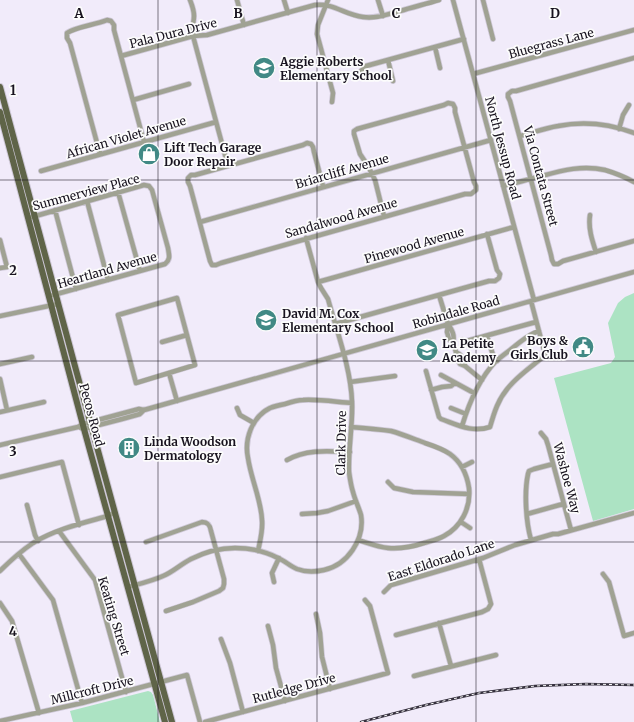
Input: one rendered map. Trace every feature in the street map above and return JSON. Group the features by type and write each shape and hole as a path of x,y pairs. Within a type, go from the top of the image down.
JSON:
{"main road":[{"name":"Pecos Road","path":"0,87 31,217 52,295 76,370 115,512 131,586 158,683"},
{"name":"Pecos Road","path":"0,112 31,217"},
{"name":"Pecos Road","path":"55,305 65,356 82,427 108,516 152,649 165,722"},
{"path":"65,356 73,370 76,370"},
{"path":"158,683 172,722"}],"street":[{"path":"190,0 194,11 193,36 228,166"},
{"path":"237,0 244,25"},
{"path":"284,0 288,13"},
{"path":"378,0 383,16"},
{"name":"Pala Dura Drive","path":"121,56 193,36 206,35 327,2 346,13 359,17 370,18 383,16 425,2 439,0"},
{"name":"North Jessup Road","path":"453,0 514,227 545,354 521,374 506,390 497,405 490,427 471,429 462,426"},
{"path":"483,0 493,39"},
{"path":"327,2 318,25 317,34 333,93 332,102"},
{"path":"100,154 70,43 67,38 67,33 71,30 107,20 111,21 114,25 114,30 144,142"},
{"name":"Bluegrass Lane","path":"473,74 634,30"},
{"path":"361,71 366,66 464,39"},
{"path":"435,48 440,68"},
{"name":"Via Contata Street","path":"596,252 554,264 508,94 512,91 634,58"},
{"path":"388,60 393,81"},
{"path":"133,100 189,84"},
{"path":"384,216 372,173 360,154 354,131 444,106 448,103 453,104 455,108 464,147"},
{"path":"619,128 623,115 629,105"},
{"name":"African Violet Avenue","path":"41,171 216,122"},
{"path":"520,136 569,124 593,124 619,128 634,134"},
{"name":"Briarcliff Avenue","path":"200,222 323,186 491,140"},
{"path":"200,222 188,182 188,178 191,175 228,166 306,143 311,144 313,147 323,186"},
{"name":"Sandalwood Avenue","path":"200,222 210,261 212,265 216,265 384,216 465,194 471,194 476,190 476,186 464,147"},
{"path":"503,186 564,170 579,168 605,170 634,182"},
{"name":"Summerview Place","path":"31,217 144,185 149,186 152,190 168,248 170,257 168,261"},
{"path":"118,192 140,271"},
{"path":"87,201 108,280"},
{"path":"55,210 76,289"},
{"path":"590,215 589,228 596,252 634,241"},
{"name":"Pinewood Avenue","path":"318,282 514,227"},
{"path":"335,324 489,281 495,281 499,278 500,274 497,270 487,234"},
{"name":"Clark Drive","path":"131,586 162,576 206,552 235,548 258,551 279,558 297,568 312,572 324,570 335,566 344,560 352,551 358,540 361,520 350,481 349,470 352,403 350,382 328,299 318,282 306,238"},
{"path":"0,240 7,266 0,268"},
{"name":"Heartland Avenue","path":"52,295 165,264 168,261"},
{"name":"Robindale Road","path":"0,445 140,414 144,410 634,272"},
{"path":"439,295 448,324 452,330 454,338 453,343 458,361 482,380"},
{"path":"177,298 195,366 169,373 136,382 118,315 177,298"},
{"path":"0,316 55,305"},
{"path":"462,340 463,342 536,322"},
{"path":"426,371 439,417 462,426 474,393 497,361 531,334 539,331"},
{"path":"162,342 187,335"},
{"path":"487,336 493,355 497,361"},
{"path":"0,364 32,357"},
{"path":"169,373 177,401"},
{"path":"441,375 474,393"},
{"path":"350,382 395,376"},
{"path":"0,379 7,410"},
{"path":"431,390 451,386 456,383"},
{"path":"258,551 262,528 262,513 247,450 249,432 254,423 260,415 270,408 294,401 304,400 352,403"},
{"path":"0,412 44,402"},
{"path":"237,408 240,415 254,423"},
{"path":"451,408 466,414"},
{"path":"351,427 391,432 435,446 450,454 462,467 468,483 469,494 467,508 461,522 453,530 435,540 411,547 401,548 388,548 358,540"},
{"name":"Washoe Way","path":"541,433 546,439 571,530"},
{"path":"288,460 294,456 315,451 350,452"},
{"path":"0,477 62,462 78,525"},
{"path":"462,467 472,462"},
{"path":"531,540 528,530 526,490 529,471 553,464"},
{"path":"388,482 394,488 413,492 469,494"},
{"path":"302,514 328,511 356,501"},
{"path":"27,504 38,541"},
{"path":"527,514 563,504"},
{"path":"1,568 33,543 59,531 108,516 115,512"},
{"name":"East Eldorado Lane","path":"384,592 391,585 479,559 515,545 634,513"},
{"path":"146,542 202,522 206,522 210,526 224,579 223,588 193,602 166,612"},
{"path":"461,522 470,528"},
{"name":"Keating Street","path":"59,531 95,580 126,692"},
{"path":"19,554 53,600 82,703"},
{"path":"274,582 272,573 279,558"},
{"path":"396,635 482,612 488,609 491,604 479,559"},
{"path":"603,574 609,582 624,636 634,633"},
{"name":"Rutledge Drive","path":"205,722 388,673 370,606 365,600"},
{"path":"0,603 12,621 39,713"},
{"path":"316,614 320,633 322,657 330,689"},
{"path":"439,623 451,666"},
{"path":"268,626 273,645 276,668 285,701"},
{"path":"221,639 230,663 243,712"},
{"path":"414,676 496,655"},
{"name":"Millcroft Drive","path":"0,721 82,703 187,675 200,722"}],"green space":[{"path":"634,293 634,509 593,521 554,378 611,363 615,357 608,323 618,303 625,297"},
{"path":"148,691 153,695 160,722 73,722 70,711"}],"railway":[{"path":"361,722 479,693 535,686 586,684 634,685"}],"place":[{"name":"Aggie Roberts Elementary School","path":"264,68"},
{"name":"Lift Tech Garage Door Repair","path":"149,154"},
{"name":"David M. Cox Elementary School","path":"266,320"},
{"name":"Boys & Girls Club","path":"583,347"},
{"name":"La Petite Academy","path":"427,350"},
{"name":"Linda Woodson Dermatology","path":"129,448"}]}
